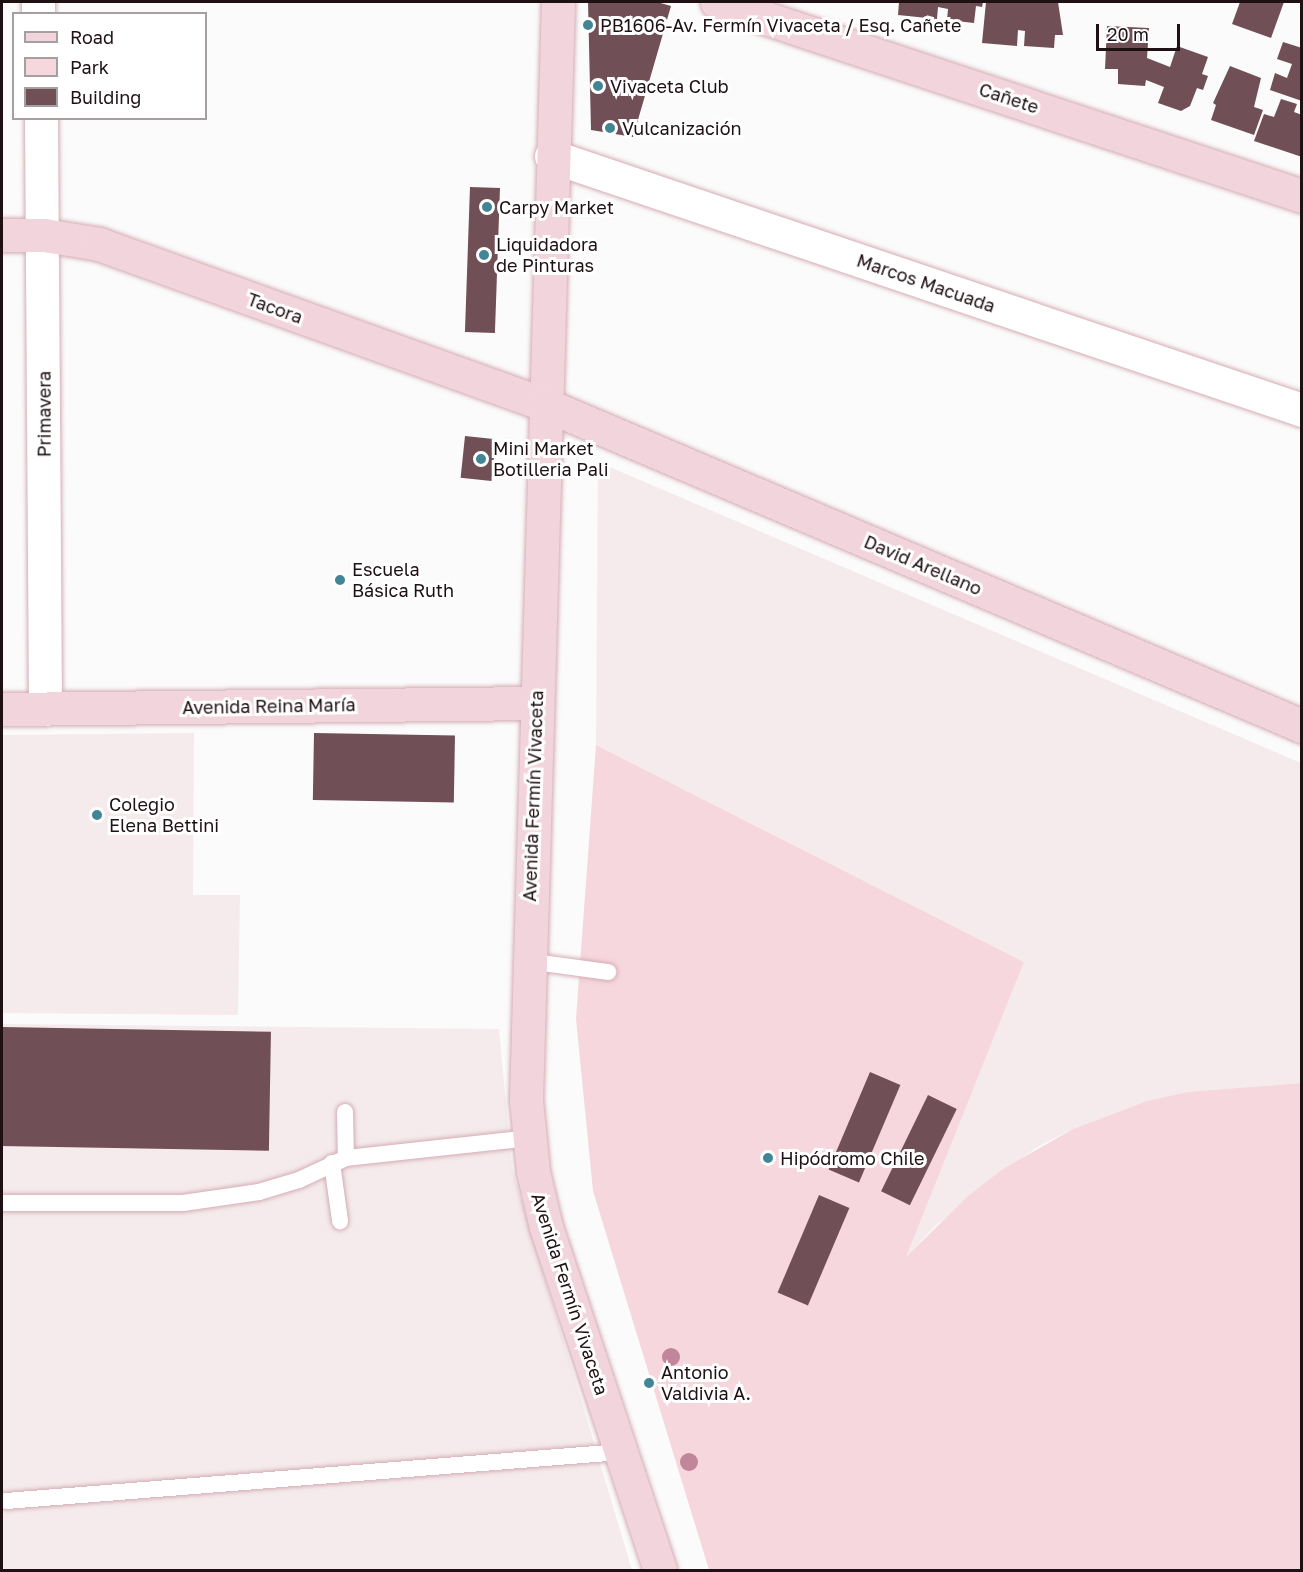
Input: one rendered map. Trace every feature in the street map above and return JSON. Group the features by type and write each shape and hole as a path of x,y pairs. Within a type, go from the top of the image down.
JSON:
{"street":[{"name":"Avenida Fermín Vivaceta","path":"558,2 551,156 527,961 525,1064 529,1138 546,1227 660,1570"},
{"name":"Cañete","path":"717,2 1302,196"},
{"name":"Primavera","path":"41,120 44,235 45,709"},
{"name":"Marcos Macuada","path":"551,156 1302,410"},
{"name":"Tacora","path":"2,235 44,235 99,244 544,404"},
{"name":"David Arellano","path":"544,404 1302,726"},
{"name":"Avenida Reina María","path":"2,709 536,703"}],"lane":[{"path":"527,961 608,972"},
{"path":"340,1221 339,1160 345,1112"},
{"path":"2,1203 183,1203 259,1192 299,1180 339,1160 529,1138"},
{"path":"6,1501 621,1452"}],"shaded area":[{"path":"598,462 1301,763 1301,1083 1187,1092 1147,1101 1073,1129 1037,1147 935,1226 905,1259 1024,962 596,745"},
{"name":"Colegio Elena Bettini","path":"194,733 193,895 240,895 238,1015 2,1013 2,735"},
{"path":"2,1024 499,1029 512,1169 632,1570 2,1570"}],"green space":[{"name":"Hipódromo Chile","path":"596,745 1024,962 906,1257 968,1196 1003,1169 1073,1129 1147,1101 1187,1092 1301,1083 1301,1570 709,1570 593,1191 576,1019"}],"building":[{"path":"588,2 657,2 671,6 633,137 591,130"},
{"path":"899,2 983,2 982,7 976,6 974,23 947,20 948,9 938,7 937,19 898,15"},
{"path":"986,2 1058,2 1063,35 1055,35 1054,48 1024,46 1025,31 1018,30 1017,46 982,43"},
{"path":"1240,2 1284,2 1271,38 1232,24"},
{"path":"1107,26 1149,28 1147,58 1170,67 1177,46 1208,57 1202,74 1208,76 1203,90 1197,88 1190,106 1181,111 1158,103 1164,87 1146,80 1145,86 1118,84 1118,69 1105,69"},
{"path":"1283,42 1302,48 1302,101 1270,90 1275,73 1287,78 1292,64 1277,59"},
{"path":"1230,66 1261,78 1254,107 1263,110 1254,135 1211,120 1216,105 1213,103"},
{"path":"1281,99 1297,104 1294,112 1302,115 1302,157 1254,141 1264,114 1274,117"},
{"path":"470,187 500,188 495,333 465,332"},
{"path":"465,436 496,439 491,481 461,478"},
{"path":"314,733 455,735 454,802 313,800"},
{"path":"2,1027 271,1032 269,1151 2,1146"},
{"path":"870,1072 900,1085 859,1182 829,1170"},
{"path":"928,1095 957,1109 910,1205 881,1191"},
{"path":"819,1195 849,1208 808,1305 778,1293"}],"place":[{"name":"PB1606-Av. Fermín Vivaceta / Esq. Cañete","path":"588,25"},
{"name":"Vivaceta Club","path":"598,86"},
{"name":"Vulcanización","path":"610,128"},
{"name":"Carpy Market","path":"487,207"},
{"name":"Liquidadora de Pinturas","path":"484,255"},
{"name":"Mini Market Botilleria Pali","path":"481,459"},
{"name":"Escuela Básica Ruth","path":"340,580"},
{"name":"Colegio Elena Bettini","path":"97,815"},
{"name":"Hipódromo Chile","path":"768,1158"},
{"name":"Antonio Valdivia A.","path":"649,1383"}]}
